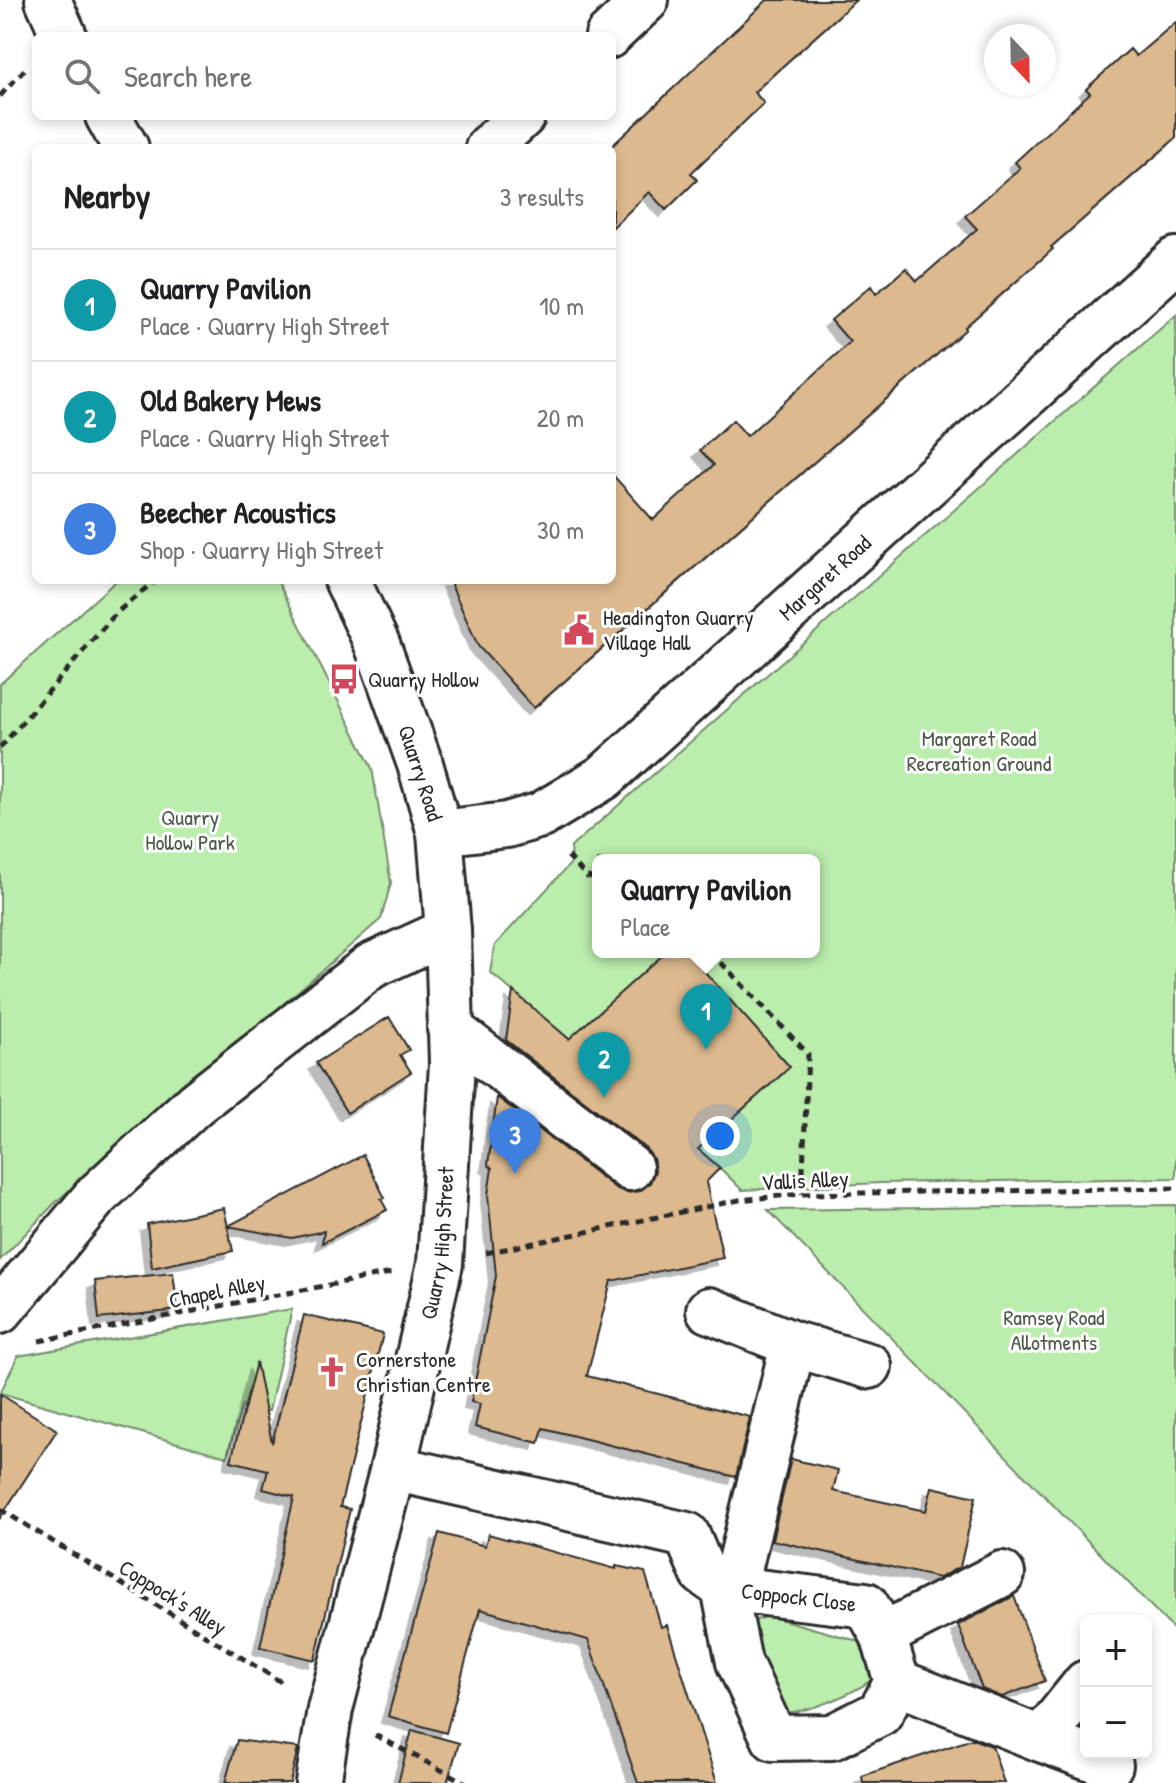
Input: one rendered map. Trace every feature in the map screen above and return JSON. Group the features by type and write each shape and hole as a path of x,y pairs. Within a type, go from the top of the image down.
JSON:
{"street":[{"path":"48,0 62,32"},
{"path":"612,32 646,0"},
{"path":"110,120 124,144"},
{"path":"492,144 518,120"},
{"name":"Margaret Road","path":"440,833 507,825 541,815 604,777 1176,260"},
{"name":"Quarry Road","path":"349,584 377,644 420,764 440,833"},
{"name":"Quarry High Street","path":"318,1783 330,1709 393,1468 441,1261 452,1064 448,931 440,833"},
{"path":"0,1311 96,1196 195,1104 371,966 448,931"},
{"path":"450,1029 630,1168"},
{"path":"709,1310 793,1344 869,1366"},
{"path":"729,1589 793,1344"},
{"name":"Coppock Close","path":"393,1468 687,1535 703,1573 729,1589 866,1605 883,1635 897,1682 880,1713 832,1737 774,1738 739,1662 729,1589"},
{"path":"883,1635 1002,1574"},
{"path":"897,1682 1110,1765"},
{"path":"1041,1739 1083,1687"}],"path":[{"path":"0,96 32,61"},
{"path":"0,748 116,613 151,584"},
{"path":"717,958 808,1054 802,1194"},
{"name":"Vallis Alley","path":"441,1261 739,1200 802,1194 1176,1188"},
{"name":"Chapel Alley","path":"31,1342 441,1261"},
{"name":"Coppock's Alley","path":"0,1509 278,1680 466,1783"}],"green space":[{"name":"Margaret Road Recreation Ground","path":"1176,315 1176,1178 880,1183 742,1190 490,972 495,945 572,862 571,847"},
{"name":"Quarry Hollow Park","path":"112,584 279,584 372,768 391,883 381,919 57,1201 0,1260 0,684"},
{"name":"Ramsey Road Allotments","path":"1176,1205 1176,1632 768,1210"},
{"path":"292,1309 269,1411 242,1405 227,1457 0,1393 18,1356"},
{"path":"769,1616 858,1641 875,1658 878,1674 861,1687 821,1705 786,1712 774,1707 750,1631 756,1620"}],"building":[{"path":"767,0 856,0 754,92 764,103 691,173 697,180 666,210 649,192 616,224 614,144"},
{"path":"1176,22 1176,138 1051,247 1053,249 966,329 534,708 478,646 451,584 616,584 616,478 653,520 714,465 700,450 733,420 747,436 850,342 831,320 871,286 876,294 906,268 917,281 977,229 965,216 1020,168 1015,162 1090,93 1086,89 1130,49 1136,56"},
{"path":"659,958 692,958 790,1067 698,1149 720,1168 706,1182 723,1258 611,1281 587,1376 750,1417 736,1477 543,1428 539,1443 475,1427 480,1404 471,1402 496,1276 488,1195 492,1168 488,1165 497,1097 615,1188 627,1193 640,1191 650,1183 655,1171 653,1158 645,1148 506,1040 513,991 569,1039"},
{"path":"389,1017 409,1050 400,1055 411,1072 347,1113 316,1063"},
{"path":"363,1155 385,1198 381,1199 387,1210 322,1243 324,1231 292,1238 228,1226"},
{"path":"224,1208 233,1251 152,1268 147,1224"},
{"path":"173,1273 178,1310 99,1319 95,1281"},
{"name":"Cornerstone Christian Centre","path":"304,1315 383,1334 340,1507 350,1509 315,1660 260,1647 294,1497 263,1489 268,1470 231,1461 256,1362 272,1443"},
{"path":"0,1394 57,1430 0,1518"},
{"path":"791,1459 838,1470 833,1491 926,1511 932,1487 976,1497 960,1567 939,1578 772,1540"},
{"path":"439,1533 485,1546 488,1534 616,1569 616,1566 645,1572 661,1627 667,1625 717,1783 638,1783 588,1640 480,1609 446,1733 388,1716"},
{"path":"1014,1596 1045,1681 1002,1697 982,1689 958,1625"},
{"path":"412,1730 459,1743 447,1783 398,1783"},
{"path":"972,1739 992,1746 1004,1783 863,1783 862,1776"},
{"path":"237,1740 298,1748 290,1783 225,1783"}],"place":[{"name":"Headington Quarry Village Hall","path":"579,630"},
{"name":"Quarry Hollow","path":"344,679"},
{"name":"Quarry Pavilion","path":"706,1050"},
{"name":"Old Bakery Mews","path":"604,1098"},
{"name":"Beecher Acoustics","path":"515,1174"},
{"name":"Cornerstone Christian Centre","path":"332,1372"}]}
